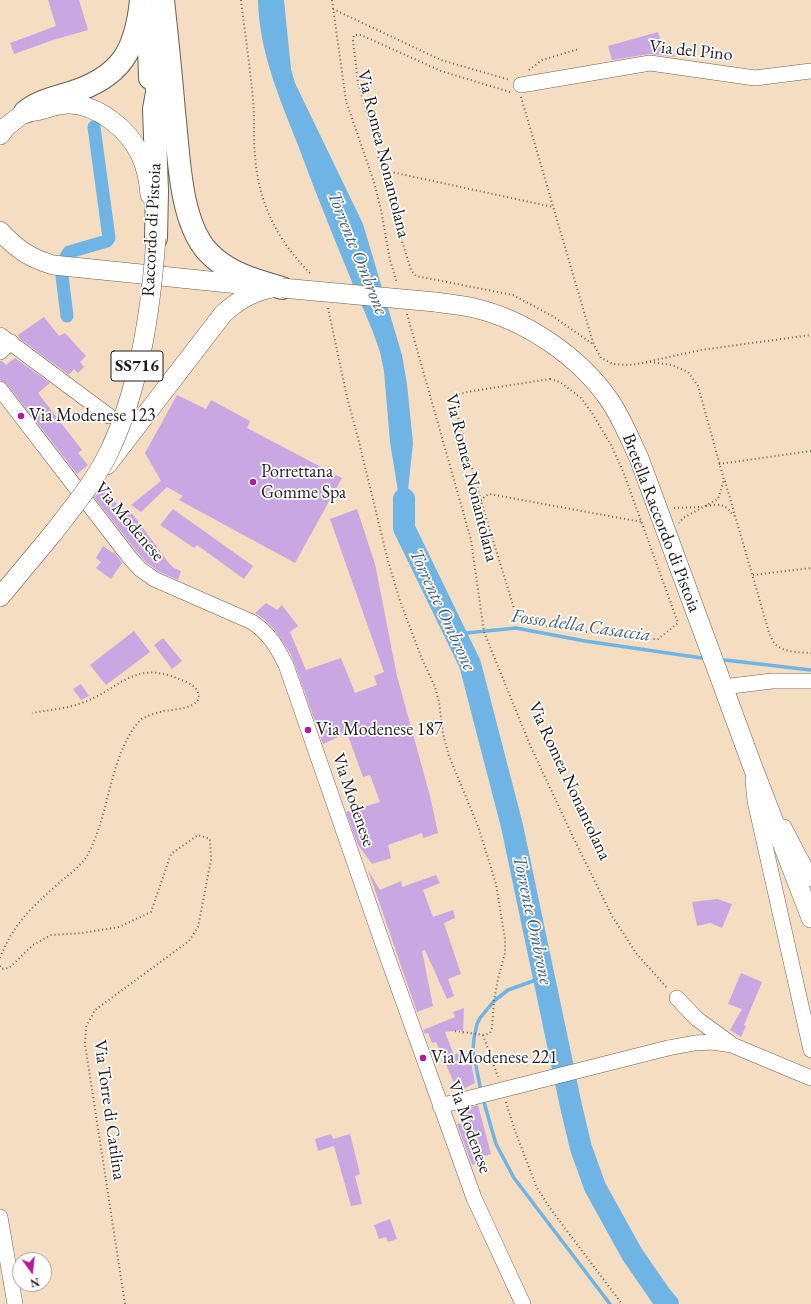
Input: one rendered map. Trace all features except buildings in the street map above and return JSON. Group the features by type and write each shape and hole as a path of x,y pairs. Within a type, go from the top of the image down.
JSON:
{"highway":[{"path":"25,112 35,105 92,85 111,73 124,58 133,42 139,19 141,0"},
{"name":"Raccordo di Pistoia","path":"148,0 151,94 154,109 157,191 156,238"},
{"name":"Raccordo di Pistoia","path":"154,109 157,93 155,0"},
{"path":"163,0 181,174 186,206 191,224 196,235 207,250 224,266 249,279 282,288"}],"main road":[{"path":"0,135 6,127 25,112 31,112 60,104 75,104 89,108 117,125 136,146 143,160 149,188 156,238"},
{"path":"0,231 7,239 26,254 53,265 282,288"},
{"name":"Raccordo di Pistoia","path":"0,597 54,532 89,485 109,451 130,393 145,331 154,269 156,238"},
{"path":"89,485 106,466 181,367 229,308 256,292 282,288"},
{"name":"Bretella Raccordo di Pistoia","path":"282,288 435,302 475,308 509,320 530,330 567,355 595,383 610,401 626,429 639,458 752,765 811,918"}],"street":[{"name":"Via del Pino","path":"517,89 650,63 755,78 811,71"},
{"path":"4,343 109,416"},
{"name":"Via Modenese","path":"0,389 140,569 154,579 252,622 266,633 277,647 286,665 440,1106 474,1198 523,1304"},
{"path":"723,687 772,681 811,681"},
{"path":"752,765 755,801 811,1050"},
{"path":"770,810 786,830 811,880"},
{"path":"677,998 697,1019 732,1045"},
{"path":"440,1106 668,1048 706,1042 732,1045 811,1078"},
{"path":"0,1217 15,1304"}],"path":[{"path":"241,0 253,101 255,127 254,153 259,186 280,237 292,254 315,278"},
{"name":"Via Romea Nonantolana","path":"332,0 346,101 382,210 390,260 399,288"},
{"path":"333,9 441,60 512,81 521,95 594,345 601,358 613,364 629,365 651,362 672,364 688,372 698,386 719,464 768,629 773,641 779,647 789,651 811,653"},
{"path":"517,89 441,71 361,35 354,35 353,41 358,82 411,270 416,276 513,294 554,317 594,345"},
{"path":"517,89 524,76 531,68 542,60 579,49"},
{"path":"382,170 553,207"},
{"path":"326,304 335,334 347,397 388,561 400,601 422,659 435,687 439,702 443,734 449,756 478,826 496,884 505,939 505,953 497,986 492,1028 490,1033 483,1035 454,1031"},
{"name":"Via Romea Nonantolana","path":"406,310 471,540 484,632 530,745 612,916 636,953 677,998"},
{"path":"629,365 701,350 811,335"},
{"path":"550,379 560,382 581,398 592,413 611,445 623,471 678,623 658,639 638,639 523,623 517,618 481,501 453,399 460,394 472,391 550,379"},
{"path":"719,464 811,451"},
{"path":"667,534 684,518 718,499 724,480"},
{"path":"481,501 484,496 489,494 642,522"},
{"path":"657,508 703,507 721,504 728,508 735,517"},
{"path":"752,575 811,568"},
{"path":"0,958 13,931 24,915 77,868 85,858 97,833 121,751 135,726 143,718 150,715 162,711 188,707 194,704 198,699 199,694 192,685 177,678 160,673 142,673 133,675 98,696 79,704 32,713"},
{"name":"Via Torre di Catilina","path":"0,966 2,969 9,968 33,945 51,935 82,933 119,927 151,912 171,854 198,835 210,839 211,860 198,927 189,941 96,1010 86,1027 85,1044 125,1304"},
{"path":"483,1035 498,1078"},
{"path":"505,1100 517,1138 537,1188 552,1211 622,1304"}],"water":[{"path":"258,0 284,0 291,69 295,83 363,224 402,355 407,384 413,443 404,528 390,442 384,371 380,352 276,89 262,36"}],"waterway":[{"path":"66,257 69,252 107,241 109,238 94,127"},
{"path":"62,276 67,316"},
{"name":"Torrente Ombrone","path":"404,499 404,528 470,664 512,826 581,1148 595,1187 632,1254 668,1304"},
{"name":"Fosso della Casaccia","path":"456,634 516,628 585,641 702,658"},
{"name":"Fosso della Casaccia","path":"725,660 811,670"},
{"path":"481,1091 473,1051 474,1038 480,1018 494,1001 508,990 544,977"},
{"path":"483,1099 496,1144 514,1178 610,1304"}],"place":[{"name":"Via Modenese 123","path":"21,416"},
{"name":"Porrettana Gomme Spa","path":"253,482"},
{"name":"Via Modenese 187","path":"308,730"},
{"name":"Via Modenese 221","path":"423,1058"}]}
